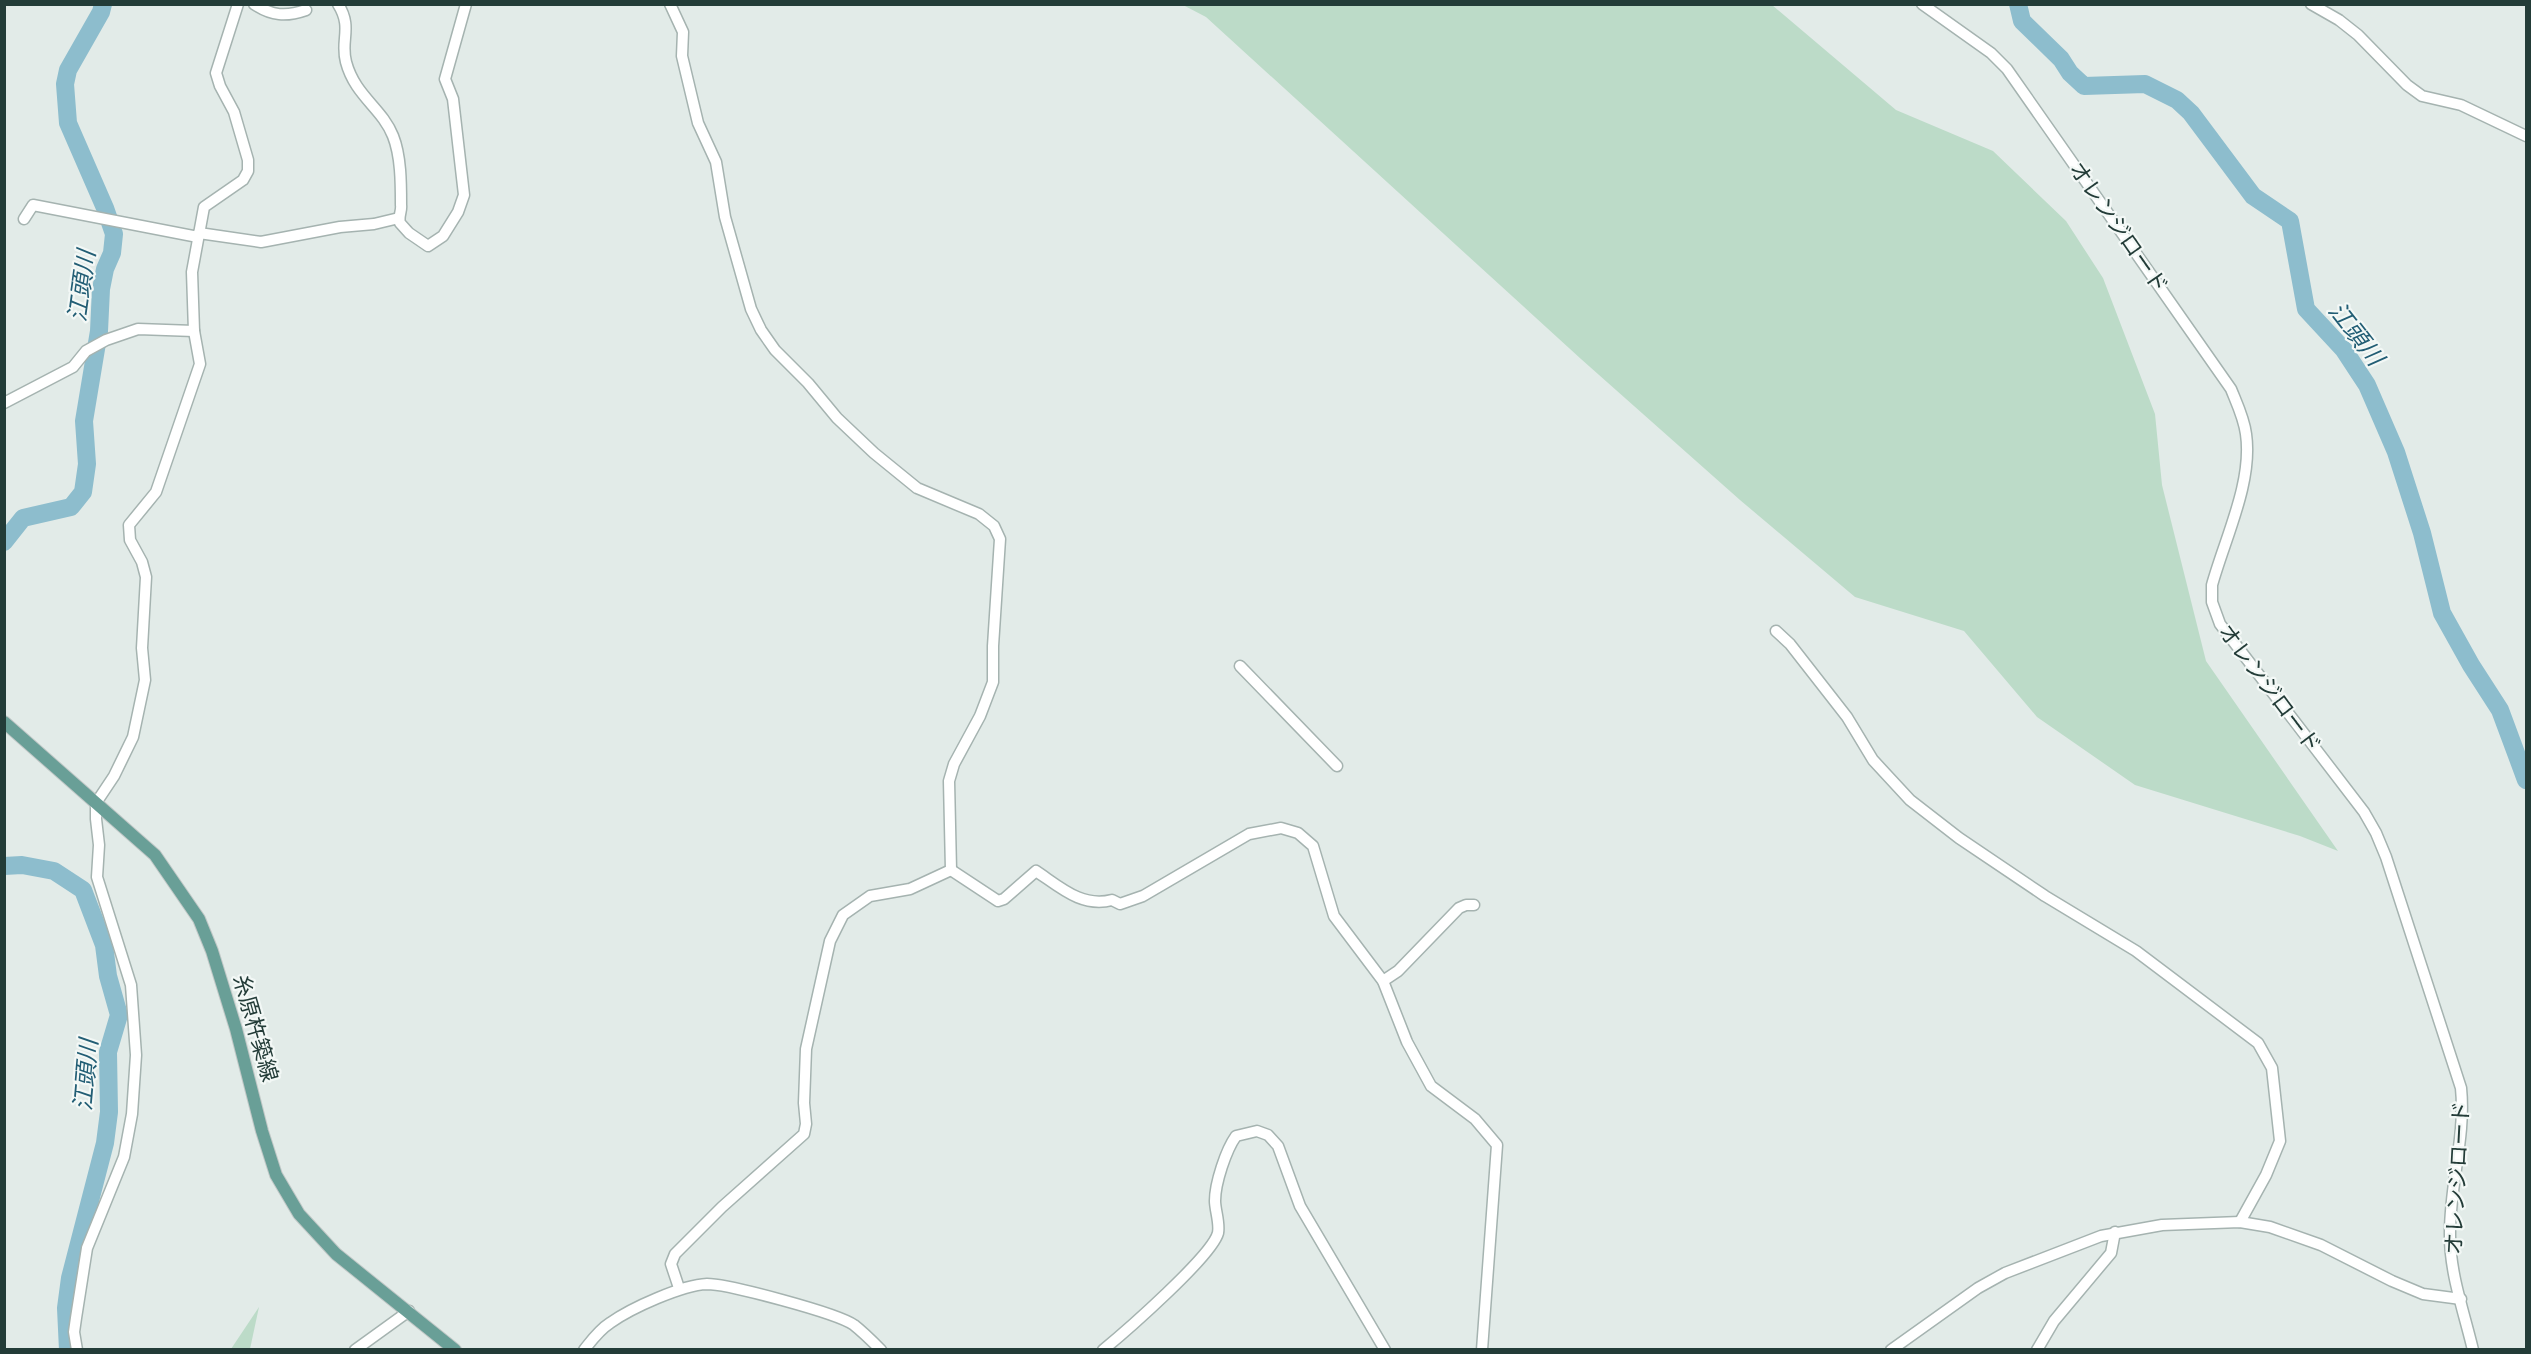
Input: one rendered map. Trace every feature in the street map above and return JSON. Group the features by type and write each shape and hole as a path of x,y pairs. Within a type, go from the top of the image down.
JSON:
{"main road":[{"name":"糸原杵築線","path":"4,722 155,855 199,919 213,951 233,1017 262,1131 276,1175 299,1214 336,1254 455,1350"}],"street":[{"path":"77,1350 74,1332 87,1248 124,1157 132,1114 136,1055 131,985 97,877 99,845 96,803 114,776 133,737 145,680 142,648 146,577 142,562 130,540 129,525 156,492 193,390 200,364 194,331 192,272 204,207 243,180 248,171 248,160 234,112 216,73 238,4"},
{"path":"254,4 270,14 285,15 306,10"},
{"path":"338,4 347,29 344,55 352,79 360,93 386,121 396,147 402,207 399,218 409,233 424,245 432,244 443,236 458,212 464,195 453,99 445,79 466,4"},
{"path":"670,4 682,32 685,72 698,123 716,162 725,217 751,309 761,330 775,350 808,383 837,418 874,453 917,488 979,514 994,526 1000,539 993,682 980,716 954,764 949,781 951,870"},
{"name":"オレンジロード","path":"1922,4 1991,53 2007,69 2216,365 2236,400 2246,434 2247,456 2244,479 2215,576 2212,602 2220,624 2364,812 2386,857 2461,1088 2463,1109 2460,1158 2450,1234 2452,1264 2473,1350"},
{"path":"2311,4 2340,20 2358,35 2407,85 2421,96 2461,105 2526,136"},
{"path":"24,219 33,205 199,235 241,237 261,242 399,218"},
{"path":"4,403 73,367 86,351 106,340 138,329 194,331"},
{"path":"1776,631 1790,644 1847,717 1874,760 1910,800 1952,833 2045,896 2136,951 2258,1043 2272,1068 2280,1141 2266,1175 2240,1222"},
{"path":"1240,666 1337,766"},
{"path":"951,870 998,901 1004,899 1036,871 1085,901 1099,903 1112,900 1120,904 1143,896 1249,834 1281,828 1298,833 1313,846 1334,916 1383,981 1407,1042 1431,1086 1475,1119 1497,1145 1482,1350"},
{"path":"679,1288 671,1264 675,1254 722,1207 804,1134 806,1049 830,941 836,925 843,915 870,896 910,889 951,870"},
{"path":"1383,981 1398,971 1459,908 1474,905"},
{"path":"1103,1350 1150,1308 1201,1257 1218,1233 1215,1198 1228,1148 1236,1136 1257,1131 1268,1135 1278,1146 1300,1206 1385,1350"},
{"path":"1891,1350 1978,1288 2005,1273 2115,1232 2162,1225 2240,1222 2299,1235 2423,1294 2461,1299"},
{"path":"2037,1350 2054,1321 2111,1253 2115,1232"},
{"path":"584,1350 594,1336 610,1323 679,1288 708,1284 832,1315 853,1324 881,1350"},
{"path":"355,1350 409,1311"}],"green space":[{"path":"1183,5 1772,5 1896,110 1993,151 2066,221 2103,278 2155,414 2162,485 2206,661 2338,851 2300,836 2135,785 2037,717 1964,631 1855,597 1740,500 1581,359 1206,17"},
{"path":"259,1307 250,1349 231,1349"}],"waterway":[{"name":"江頭川","path":"4,542 23,518 71,507 83,492 87,464 84,421 99,331 101,289 105,269 112,253 114,234 68,123 65,84 68,70 101,12 103,4"},
{"name":"江頭川","path":"2018,4 2022,21 2061,59 2070,73 2084,86 2145,84 2177,100 2191,113 2253,196 2290,221 2306,309 2344,350 2367,385 2396,452 2422,533 2442,613 2500,710 2526,780"},
{"name":"江頭川","path":"4,866 22,865 54,871 83,890 104,945 108,976 119,1015 108,1052 109,1112 105,1143 70,1278 66,1308 68,1350"}]}
